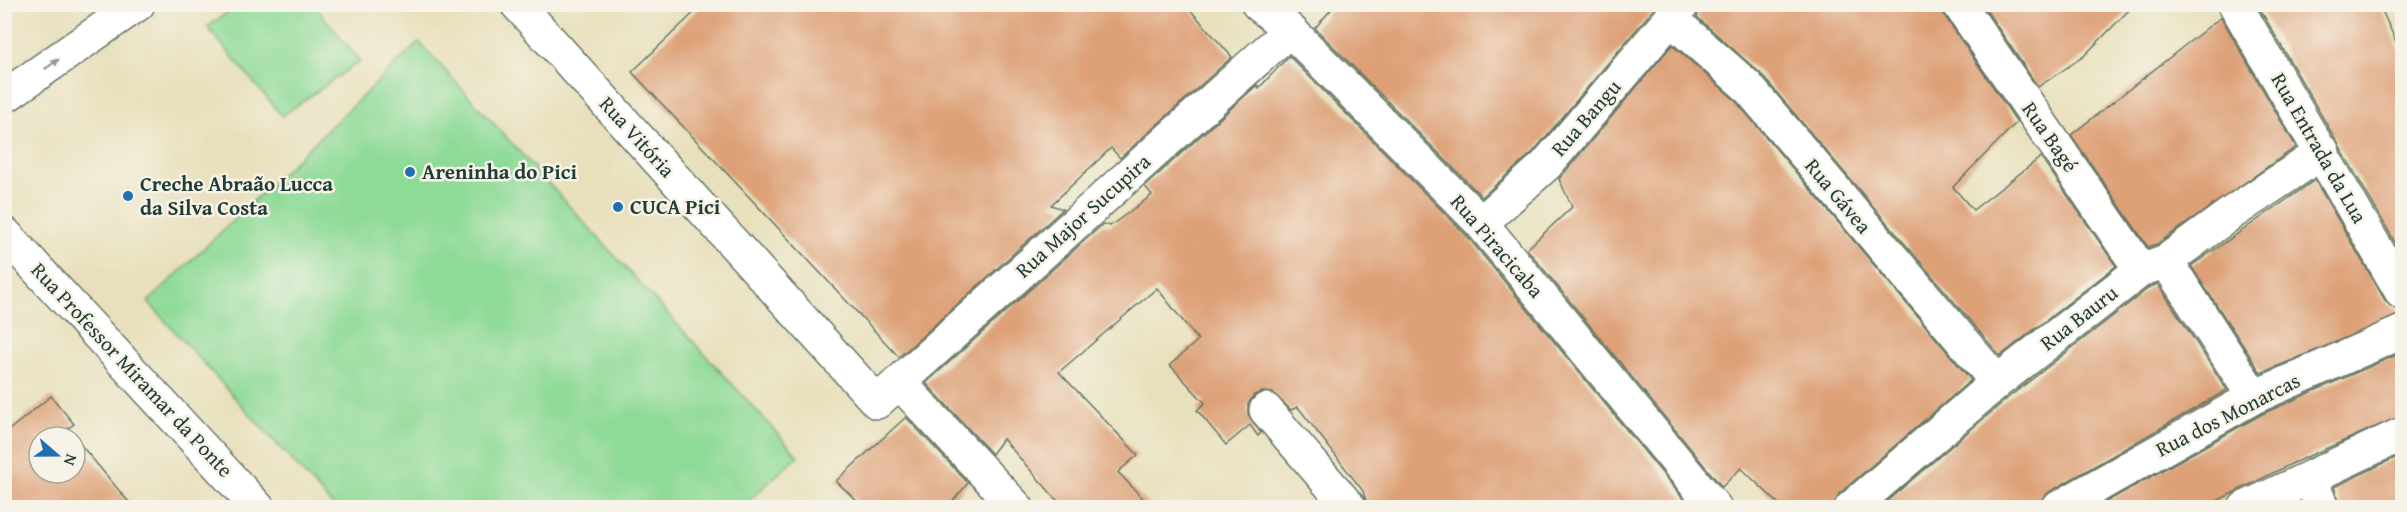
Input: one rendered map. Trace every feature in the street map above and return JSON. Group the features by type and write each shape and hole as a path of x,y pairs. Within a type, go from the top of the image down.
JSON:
{"street":[{"path":"4,98 138,4"},
{"name":"Rua Vitória","path":"517,4 888,392 1017,507"},
{"name":"Rua Piracicaba","path":"1258,4 1290,30 1481,223 1715,507"},
{"name":"Rua Bagé","path":"1959,4 2254,397"},
{"name":"Rua Entrada da Lua","path":"2235,4 2403,293"},
{"name":"Rua Bangu","path":"1481,223 1546,165 1677,12"},
{"name":"Rua Gávea","path":"1677,12 1747,86 1996,382"},
{"name":"Rua Major Sucupira","path":"888,392 1290,30"},
{"name":"Rua Bauru","path":"1851,507 1996,382 2154,266 2323,152"},
{"name":"Rua Professor Miramar da Ponte","path":"4,233 258,507"},
{"name":"Rua dos Monarcas","path":"2058,507 2254,397 2403,332"},
{"path":"1266,410 1350,507"},
{"path":"2245,507 2403,434"},
{"path":"2309,478 2323,507"}],"green space":[{"path":"240,4 314,5 360,61 282,116 207,27"},
{"name":"Areninha do Pici","path":"419,42 798,456 742,507 334,507 148,302"}],"building":[{"path":"703,4 1185,4 1232,57 1120,158 1111,148 1051,205 1063,209 899,357 632,72"},
{"path":"1336,4 1658,4 1533,152 1482,197 1315,28"},
{"path":"1701,4 1940,4 1944,15 2017,122 1953,187 1973,210 2041,157 2116,266 2000,356 1761,74 1697,17"},
{"path":"1982,4 2135,4 2084,56 2038,87"},
{"path":"2257,4 2379,4 2403,57 2403,256"},
{"path":"2221,17 2296,147 2157,244 2148,247 2071,135"},
{"path":"1672,45 1734,99 1971,380 1839,494 1833,507 1782,507 1741,468 1722,487 1527,249 1572,207 1559,179"},
{"path":"1289,56 1467,236 1690,507 1368,507 1363,491 1298,407 1291,410 1273,393 1263,392 1254,395 1248,404 1248,414 1261,433 1258,436 1250,425 1226,445 1197,410 1205,403 1170,365 1198,340 1157,288 1059,372 1138,455 1118,472 1151,507 1063,507 1003,439 992,454 926,383 1103,224 1110,226 1152,195 1145,186 1257,85 1259,88"},
{"path":"2315,180 2386,302 2403,314 2261,373 2191,266"},
{"path":"2158,284 2227,390 2049,492 2042,499 2039,507 1880,507 2009,397 2150,287"},
{"path":"2403,352 2403,415 2293,463 2205,507 2097,507 2262,414"},
{"path":"51,396 74,424 27,425 27,485 87,485 87,452 133,507 4,507 4,434"},
{"path":"906,417 968,483 948,507 863,507 836,481"},
{"path":"2403,454 2403,507 2341,507 2334,487"}],"place":[{"name":"Areninha do Pici","path":"410,172"},
{"name":"Creche Abraão Lucca da Silva Costa","path":"128,196"},
{"name":"CUCA Pici","path":"618,207"}]}
